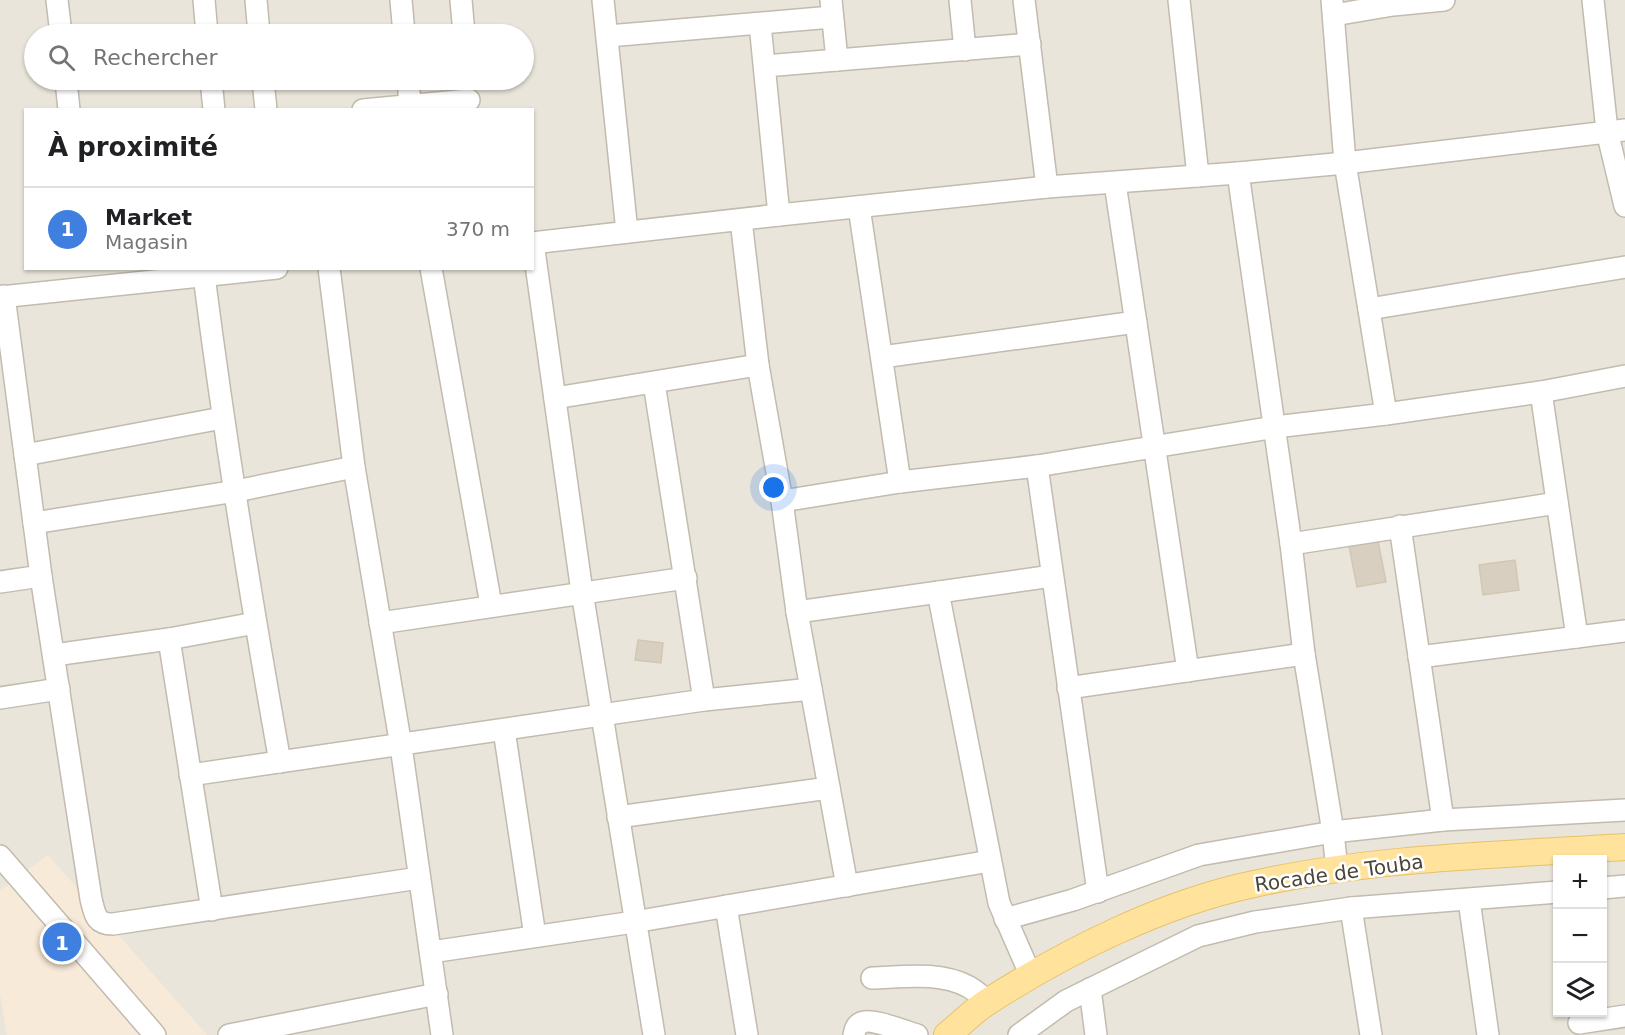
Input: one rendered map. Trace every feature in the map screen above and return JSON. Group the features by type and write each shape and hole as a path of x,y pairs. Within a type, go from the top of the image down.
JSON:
{"main road":[{"name":"Rocade de Touba","path":"947,1035 988,1001 1055,962 1109,935 1198,900 1251,884 1393,863 1625,847"}],"street":[{"path":"57,0 60,24"},
{"path":"204,0 206,24"},
{"path":"256,0 258,24"},
{"path":"401,0 403,24"},
{"path":"461,0 463,24"},
{"path":"603,0 627,232"},
{"path":"960,0 965,50"},
{"path":"1024,0 1047,188"},
{"path":"1179,0 1198,176"},
{"path":"1386,414 1344,163 1333,7 1444,0"},
{"path":"1593,0 1616,131 1625,206"},
{"path":"608,36 760,24 832,9 837,60"},
{"path":"760,24 779,214"},
{"path":"765,66 1030,44"},
{"path":"67,90 69,108"},
{"path":"212,90 214,108"},
{"path":"264,90 266,108"},
{"path":"409,90 410,105"},
{"path":"382,108 469,96"},
{"path":"534,243 779,214 1047,188 1344,163 1616,131"},
{"path":"1238,173 1275,426 1304,654 1334,832 1337,870"},
{"path":"1115,183 1188,671"},
{"path":"859,207 900,482"},
{"path":"741,220 758,365 782,501 798,612 847,886"},
{"path":"534,250 582,592 654,1035"},
{"path":"1369,309 1625,267"},
{"path":"247,270 204,276 86,278 2,296 41,576 91,899 99,921 104,924 113,924 419,879"},
{"path":"329,270 354,467 401,746 442,1035"},
{"path":"431,270 491,605"},
{"path":"204,276 222,418 280,762"},
{"path":"882,357 1136,322"},
{"path":"555,398 758,365"},
{"path":"782,501 900,482 1037,466 1275,426 1386,414 1541,392 1625,376"},
{"path":"654,383 704,700"},
{"path":"1541,392 1577,637"},
{"path":"25,455 222,418"},
{"path":"1037,466 1098,892"},
{"path":"34,523 236,491 354,467"},
{"path":"1291,544 1557,503"},
{"path":"1400,526 1443,820"},
{"path":"0,582 41,576"},
{"path":"798,612 1052,576"},
{"path":"380,623 686,578"},
{"path":"938,592 999,903 1031,976"},
{"path":"54,655 169,639 255,623"},
{"path":"1419,657 1625,631"},
{"path":"169,639 212,910"},
{"path":"1068,688 1304,654"},
{"path":"190,776 603,714 811,688"},
{"path":"0,698 59,689"},
{"path":"504,730 535,936"},
{"path":"618,817 829,788"},
{"path":"1005,919 1098,892 1199,855 1334,832 1443,820 1625,810"},
{"path":"0,856 155,1035"},
{"path":"431,952 634,922 990,861"},
{"path":"1607,888 1625,886"},
{"path":"1019,1035 1066,1001 1198,936 1255,921 1352,908 1553,892"},
{"path":"1469,900 1488,1035"},
{"path":"726,906 747,1035"},
{"path":"1352,908 1371,1035"},
{"path":"872,978 920,976 942,978 968,987 988,1001"},
{"path":"1090,989 1096,1035"},
{"path":"229,1035 436,994"},
{"path":"1579,1024 1625,1016"},
{"path":"854,1035 856,1028 862,1022 871,1021 917,1035"}],"shaded area":[{"path":"0,0 1625,0 1625,1035 0,1035"},
{"path":"48,855 207,1035 7,1035 0,994 0,890"}],"building":[{"path":"1378,541 1386,582 1357,587 1349,546"},
{"path":"1515,560 1519,590 1483,595 1479,565"},
{"path":"638,640 663,643 661,663 635,660"}],"place":[{"name":"Market","path":"62,942"}]}
